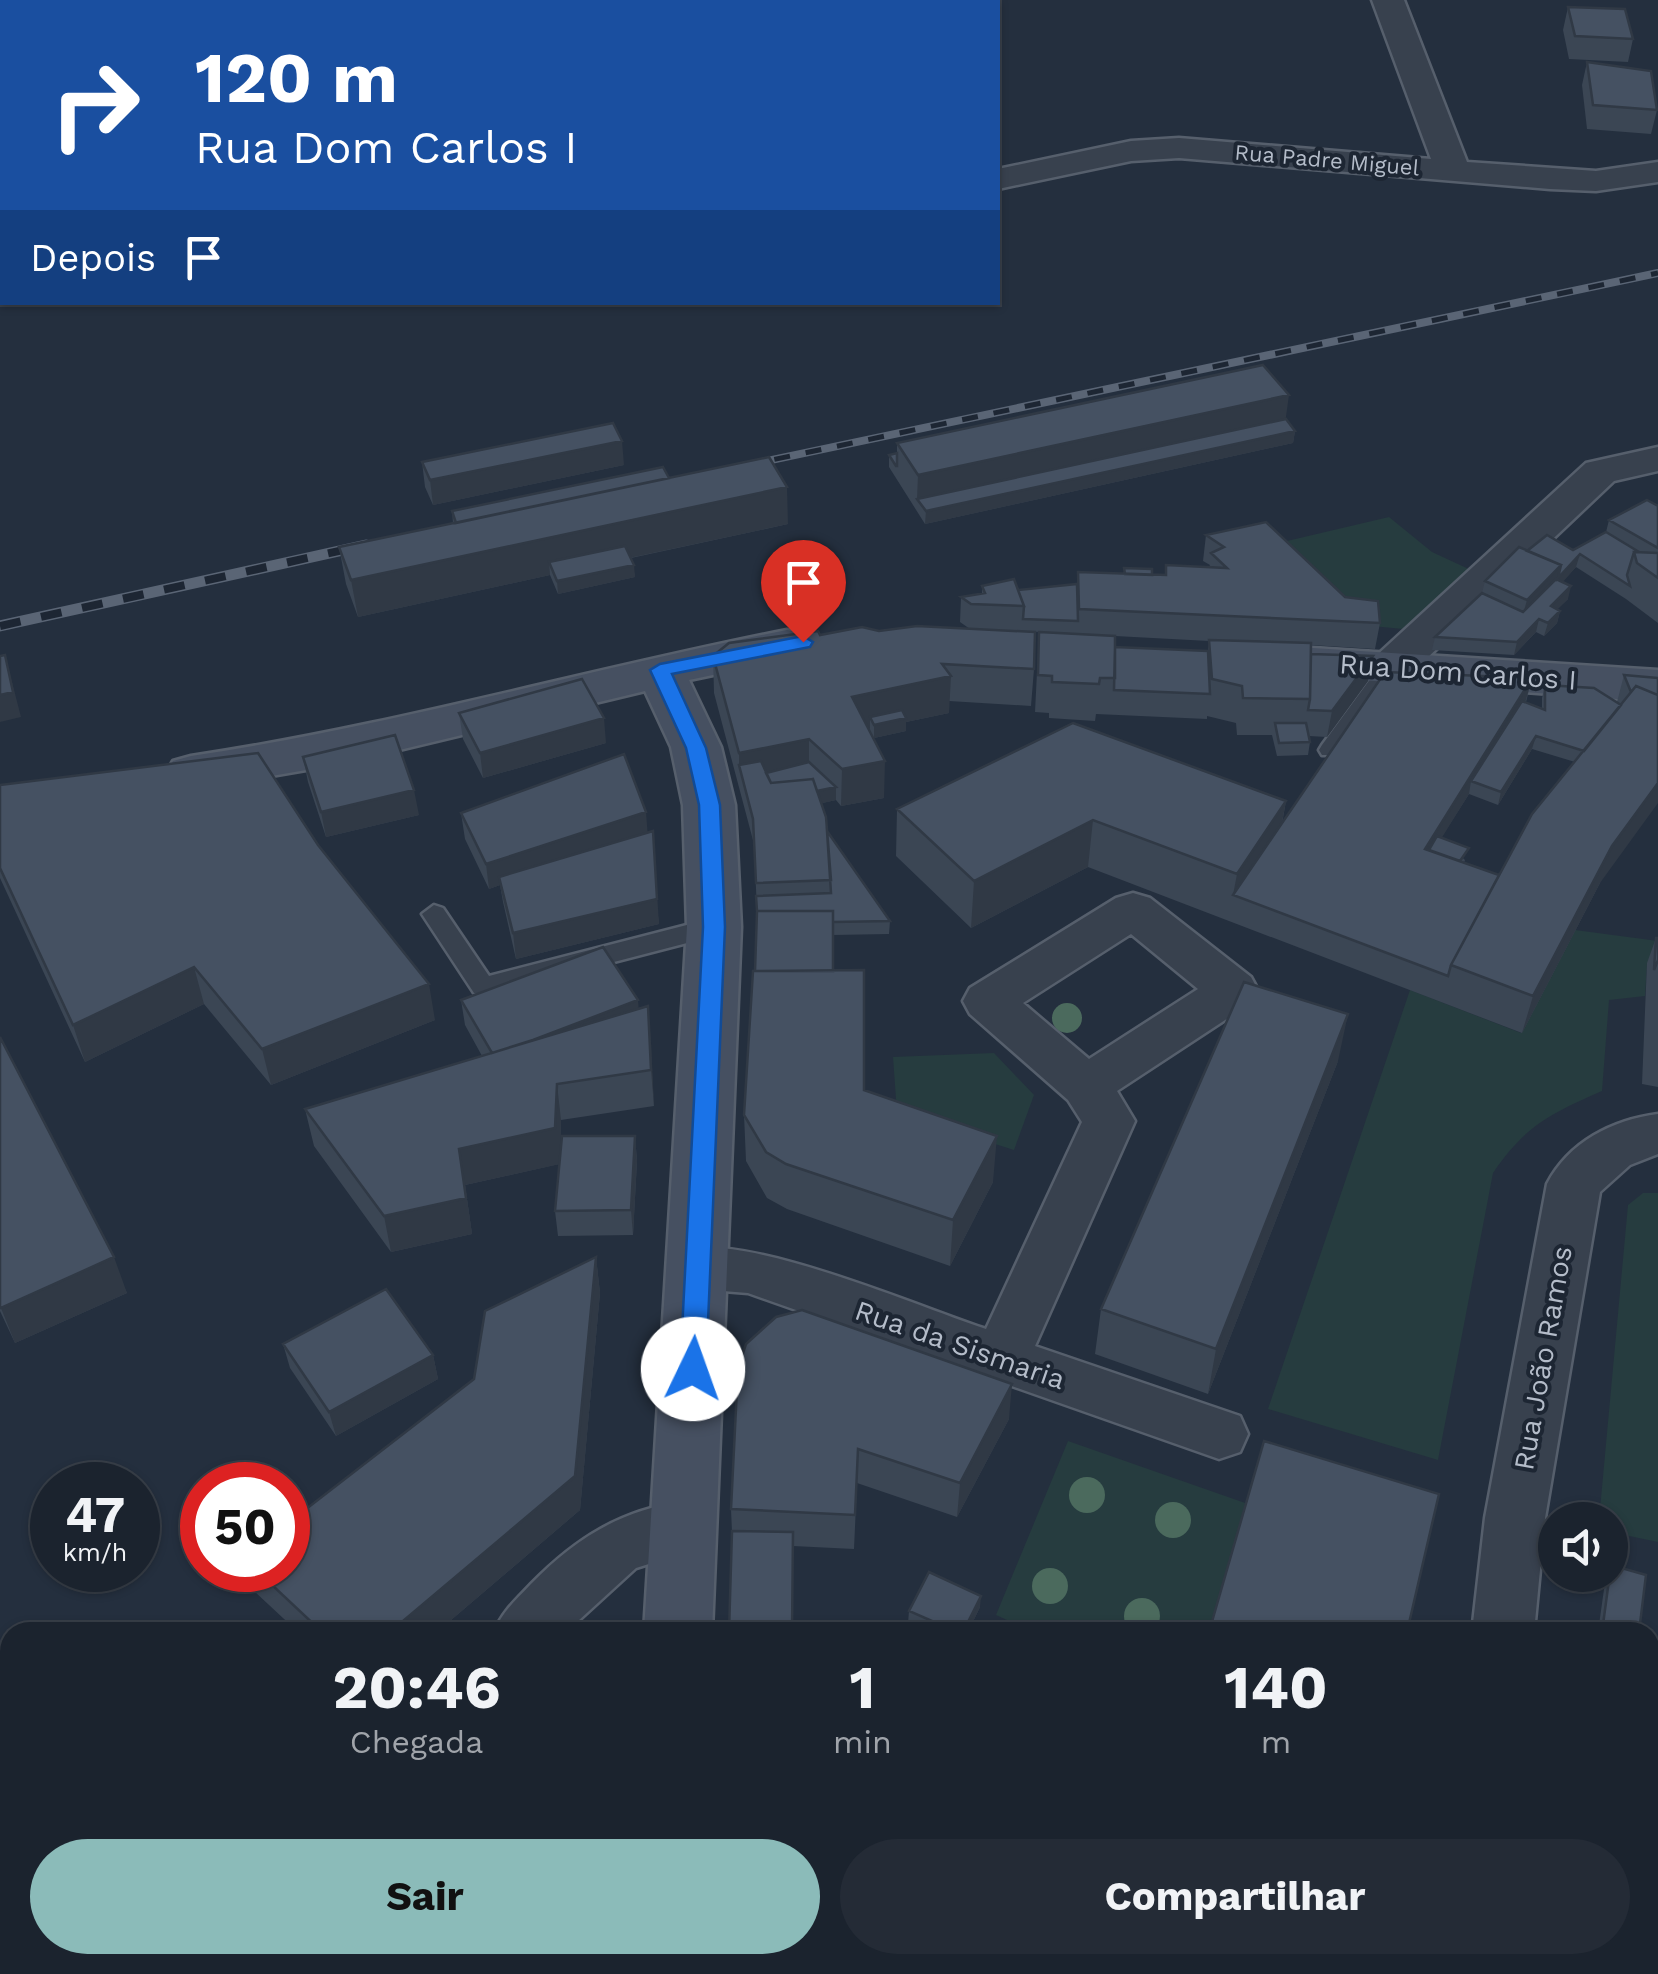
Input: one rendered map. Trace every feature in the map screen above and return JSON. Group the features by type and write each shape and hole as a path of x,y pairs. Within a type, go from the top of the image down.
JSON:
{"main road":[{"path":"152,779 320,751 660,670 803,642 832,641"},
{"name":"Rua Dom Carlos I","path":"1251,660 1658,686"},
{"path":"660,670 696,748 710,805 714,927 679,1622"}],"street":[{"path":"1388,0 1453,171"},
{"name":"Rua Padre Miguel","path":"1000,179 1131,151 1179,148 1596,181 1658,172"},
{"path":"1390,667 1600,472 1658,459"},
{"path":"1001,1358 1109,1121 1086,1086"},
{"name":"Rua João Ramos","path":"1504,1622 1515,1518 1574,1184 1596,1159 1624,1142 1658,1134"},
{"name":"Rua da Sismaria","path":"698,1267 749,1271 1220,1434"},
{"path":"535,1622 618,1543 650,1529 685,1527"}],"lane":[{"path":"1330,750 1390,667"},
{"path":"434,914 483,988 714,927"}],"green space":[{"path":"1389,517 1432,552 1473,571 1414,630 1340,623 1262,547"},
{"path":"1575,930 1658,941 1647,964 1645,996 1609,1000 1602,1091 1528,1132 1493,1173 1438,1460 1268,1409 1410,990 1521,1033"},
{"path":"994,1053 1034,1095 1014,1150 897,1113 893,1057"},
{"path":"1643,1193 1658,1193 1658,1542 1628,1536 1628,1502 1601,1502 1628,1205"},
{"path":"1068,1441 1248,1504 1215,1622 1011,1622 996,1615"}],"building":[{"path":"1568,7 1625,9 1633,39 1575,36"},
{"path":"1587,62 1651,71 1657,110 1593,105"},
{"path":"1263,365 1289,395 918,475 897,443"},
{"path":"1286,419 1295,431 926,511 917,499"},
{"path":"613,423 622,441 430,480 422,462"},
{"path":"769,457 787,487 351,580 339,547"},
{"path":"663,467 669,478 456,523 452,511"},
{"path":"1647,500 1658,506 1658,548 1609,520"},
{"path":"1266,522 1345,597 1378,601 1380,623 1079,609 1078,572 1166,575 1166,565 1227,568 1211,553 1224,547 1206,535"},
{"path":"1606,532 1639,552 1634,552 1627,575 1630,586 1580,554 1558,578 1561,565 1527,551 1547,535 1573,550"},
{"path":"625,546 634,565 557,581 549,562"},
{"path":"1519,547 1561,565 1527,600 1485,581"},
{"path":"1634,552 1658,553 1658,578 1637,563"},
{"path":"1124,568 1152,569 1152,575 1125,574"},
{"path":"1014,579 1024,606 971,604 961,597 985,593 982,586"},
{"path":"1556,579 1571,586 1551,606 1560,611 1548,623 1539,619 1517,642 1435,637 1482,593 1523,612"},
{"path":"1077,584 1078,621 1023,619 1024,606 1018,590"},
{"path":"917,626 1035,632 1034,669 942,664 951,676 852,697 885,761 842,769 809,739 739,753 713,656 729,643 862,627 879,631"},
{"path":"1039,632 1115,636 1115,678 1100,678 1099,684 1052,682 1052,676 1038,675"},
{"path":"1209,640 1311,643 1310,699 1243,698 1242,686 1212,679"},
{"path":"1115,647 1208,651 1210,694 1114,690"},
{"path":"1311,654 1373,656 1332,711 1308,710"},
{"path":"5,655 13,692 0,695 0,656"},
{"path":"1385,672 1532,678 1425,849 1499,875 1448,976 1233,895"},
{"path":"1624,675 1658,678 1658,695 1636,686 1631,692"},
{"path":"582,679 604,718 480,753 459,713"},
{"path":"1545,685 1594,688 1621,705 1584,751 1536,736 1501,792 1471,781 1522,701 1545,710"},
{"path":"1636,686 1658,695 1658,783 1612,846 1533,996 1451,965 1532,814"},
{"path":"902,710 906,718 874,725 870,717"},
{"path":"1073,723 1286,801 1237,874 1093,820 974,881 897,809"},
{"path":"1275,723 1306,723 1310,742 1279,743"},
{"path":"395,735 414,790 321,812 303,757"},
{"path":"258,753 318,845 429,984 262,1049 194,967 73,1025 0,868 0,785"},
{"path":"624,754 646,812 486,864 461,813"},
{"path":"761,761 771,783 813,779 826,817 831,880 756,883 753,819 739,765"},
{"path":"809,762 836,787 817,791 813,779 771,783 766,773"},
{"path":"653,831 657,899 513,933 499,877"},
{"path":"827,831 890,921 833,922 833,911 757,911 756,896 831,893"},
{"path":"1437,836 1469,848 1460,861 1429,850"},
{"path":"757,911 833,911 833,971 755,971"},
{"path":"1656,938 1658,960 1654,970"},
{"path":"603,947 638,1000 492,1053 461,1000"},
{"path":"864,970 864,1090 997,1136 953,1220 786,1164 766,1152 744,1115 753,971"},
{"path":"1244,982 1348,1014 1216,1349 1101,1309"},
{"path":"648,1006 651,1070 557,1084 555,1128 459,1149 466,1198 384,1216 305,1109"},
{"path":"0,1037 114,1257 1,1308 0,1307"},
{"path":"562,1136 635,1136 631,1210 555,1211"},
{"path":"596,1257 575,1476 402,1622 311,1622 279,1592 310,1592 310,1506 474,1379 485,1311"},
{"path":"386,1289 433,1355 329,1412 283,1344"},
{"path":"802,1310 1012,1384 960,1483 858,1449 855,1515 731,1509 738,1368 746,1344 776,1317"},
{"path":"1264,1441 1439,1494 1409,1622 1212,1622"},
{"path":"732,1531 793,1532 792,1622 729,1622"},
{"path":"1628,1570 1646,1575 1640,1622 1603,1622 1607,1592 1628,1592"},
{"path":"929,1572 981,1596 968,1622 934,1622 909,1611"}],"railway":[{"path":"743,466 1658,273"},
{"path":"0,626 366,545"}],"route":[{"path":"693,1369 714,927 710,805 696,748 660,670 803,642"}]}
